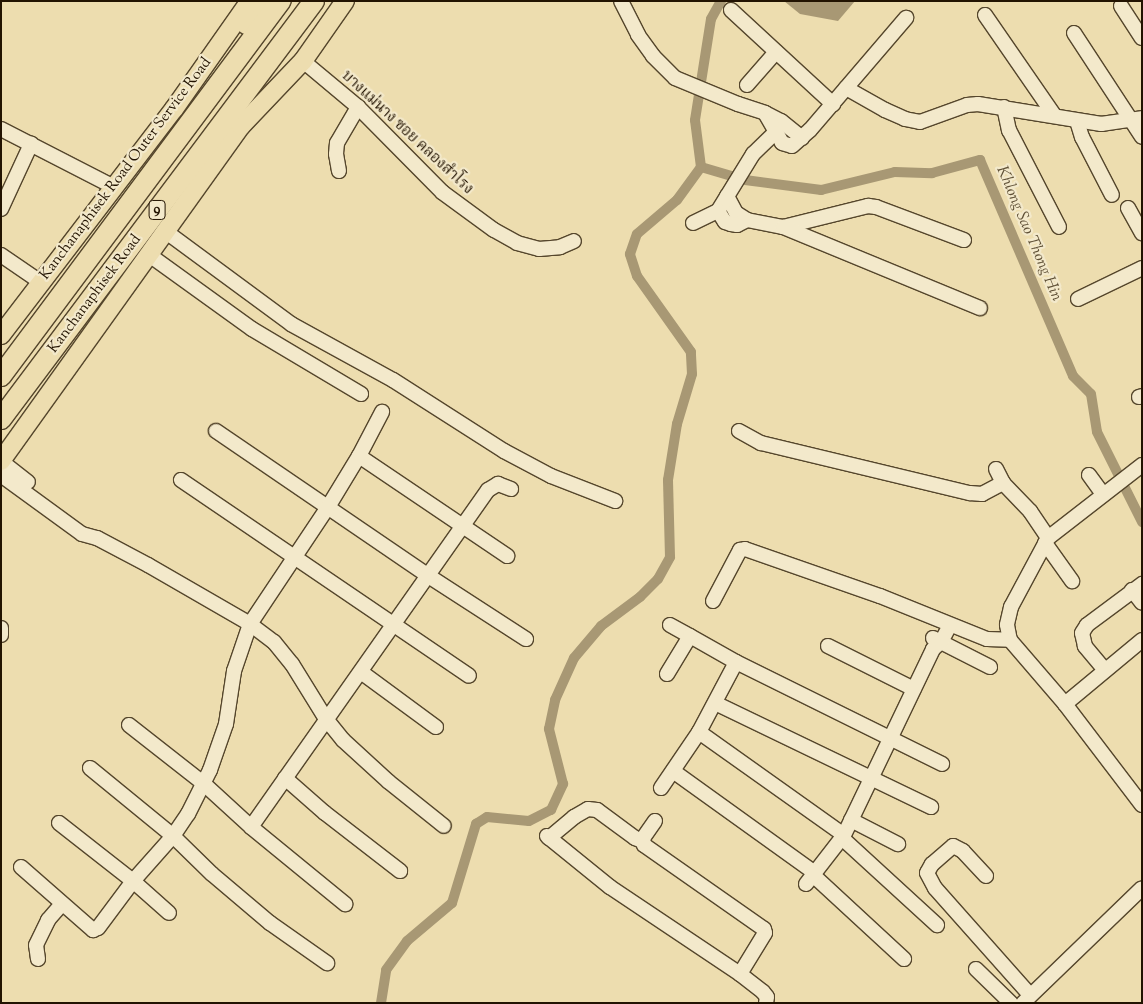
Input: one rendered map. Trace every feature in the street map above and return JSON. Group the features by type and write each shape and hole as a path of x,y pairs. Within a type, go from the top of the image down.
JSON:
{"highway":[{"name":"Kanchanaphisek Road","path":"1,376 281,1"},
{"name":"Kanchanaphisek Road","path":"1,419 314,1"}],"main road":[{"name":"Kanchanaphisek Road Outer Service Road","path":"1,335 174,109 250,1"},
{"path":"174,109 265,1"},
{"path":"1,461 331,1"},
{"path":"241,126 303,61 345,1"}],"street":[{"path":"621,1 643,42 653,56 675,78 765,113 780,121 802,138"},
{"path":"1121,6 1142,38"},
{"path":"730,10 833,104"},
{"path":"985,15 1054,115"},
{"path":"765,113 773,124 775,133 787,146 792,146 802,138 833,104 906,18"},
{"path":"1074,33 1137,119 1142,138"},
{"path":"747,85 776,52"},
{"name":"บางแม่นาง ซอย คลองสำโรง","path":"303,61 358,107 442,192 494,230 517,243 539,249 560,247 574,241"},
{"path":"846,88 885,110 905,119 920,122 967,105 978,104 1101,124 1137,119"},
{"path":"338,171 337,143 358,107"},
{"path":"1004,107 1009,130 1059,227"},
{"path":"1077,121 1082,137 1112,195"},
{"path":"1,129 114,187"},
{"path":"693,223 718,211 753,154 775,133"},
{"path":"1,209 31,144"},
{"path":"730,191 736,213 747,220 783,227 980,308"},
{"path":"783,227 849,210 876,207 964,240"},
{"path":"1128,208 1142,233"},
{"path":"718,211 724,222 737,225 747,220"},
{"path":"165,231 291,324 393,380 504,450 551,476 615,501"},
{"path":"148,254 252,329 361,394"},
{"path":"1,255 42,283"},
{"path":"1078,299 1142,268"},
{"path":"21,867 93,930 98,928 133,881 173,836 203,783 226,724 234,671 250,624 328,508 359,456 382,412"},
{"path":"216,430 427,575 526,639"},
{"path":"738,431 761,443 970,493 982,494 1003,483"},
{"path":"359,456 507,556"},
{"path":"1,461 87,526 97,538"},
{"path":"1138,468 1108,490 1047,541 1011,607 1007,626 1010,640 1065,704 1142,805"},
{"path":"996,469 1003,483 1030,512 1072,581"},
{"path":"1088,474 1108,490"},
{"path":"1,475 82,534 97,538 250,624 274,642 292,664 326,719 343,740 389,782 444,826"},
{"path":"181,480 394,623 469,676"},
{"path":"251,827 361,672 461,526 492,486 498,484 511,489"},
{"path":"713,601 740,550 745,549 880,596 987,639 1010,640"},
{"path":"1104,669 1085,646 1082,633 1087,624 1137,587 1142,602"},
{"path":"812,877 843,836 945,623"},
{"path":"670,625 736,662 942,764"},
{"path":"1,628 1,635"},
{"path":"667,674 690,636"},
{"path":"1065,704 1104,669 1142,640"},
{"path":"936,643 990,667"},
{"path":"828,646 914,689"},
{"path":"661,788 699,732 736,662"},
{"path":"361,672 436,727"},
{"path":"715,703 931,807"},
{"path":"129,725 203,783 251,827 345,904"},
{"path":"699,732 843,836 937,926"},
{"path":"90,768 173,836 212,874 270,923 327,963"},
{"path":"673,771 812,877 904,959"},
{"path":"285,778 325,813 400,871"},
{"path":"740,974 765,933 764,929 654,852 642,841 634,838 597,810 588,809 548,837 610,887 740,974 763,992 767,997 766,1003"},
{"path":"642,841 655,820"},
{"path":"851,820 898,844"},
{"path":"59,822 133,881 169,913"},
{"path":"986,876 963,851 953,846 932,864 927,873 935,888 1026,999 1140,895"},
{"path":"38,959 36,945 48,920 62,904"},
{"path":"976,969 1011,1003"}],"shaded area":[{"path":"784,1 855,1 838,21 800,14"}],"waterway":[{"path":"381,1003 386,970 407,941 452,903 476,824 487,817 529,821 551,810 563,784 549,729 555,700 574,658 601,626 640,597 658,579 670,557 668,480 677,424 692,374 691,352 637,276 630,254 637,234 677,200 701,167 695,120 711,19 721,1"},
{"name":"Khlong Sao Thong Hin","path":"701,167 745,180 821,190 895,172 932,173 980,160 1073,376 1091,394 1097,432 1142,522"}]}
